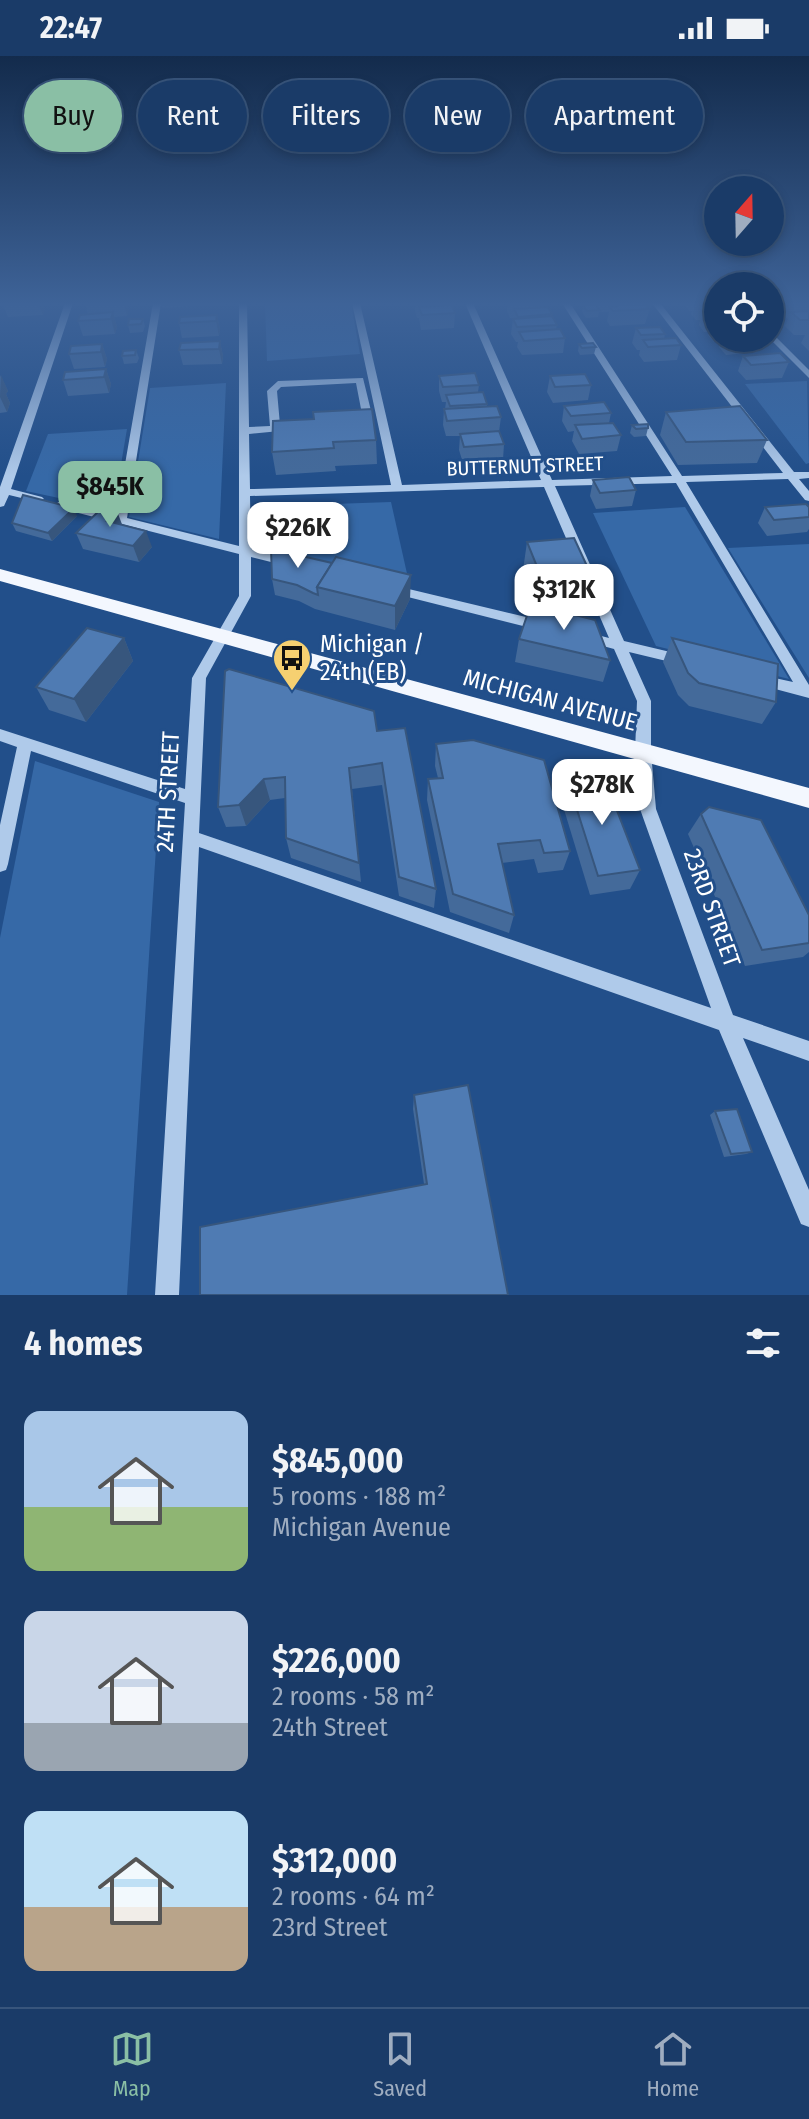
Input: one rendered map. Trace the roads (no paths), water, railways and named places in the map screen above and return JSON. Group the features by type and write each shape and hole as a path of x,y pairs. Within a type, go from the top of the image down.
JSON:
{"main road":[{"name":"MICHIGAN AVENUE","path":"0,575 809,798"}],"street":[{"path":"49,361 2,495 301,566"},
{"path":"121,521 147,361"},
{"name":"24TH STREET","path":"167,1295 199,678 245,596 243,361"},
{"path":"369,361 397,489"},
{"name":"23RD STREET","path":"495,361 644,701 643,752 648,809 726,1022 809,1216"},
{"path":"604,361 651,432 807,691"},
{"path":"701,361 809,498"},
{"path":"275,428 272,391 278,384 360,380 367,415 363,420 349,421"},
{"path":"243,431 305,425"},
{"name":"BUTTERNUT STREET","path":"243,493 809,475"},
{"path":"377,585 561,630"},
{"path":"577,634 697,664"},
{"path":"743,675 807,691"},
{"path":"0,735 191,798"},
{"path":"0,864 25,744"},
{"path":"190,837 809,1051"}],"place":[{"name":"Michigan / 24th (EB)","path":"292,692"}]}
